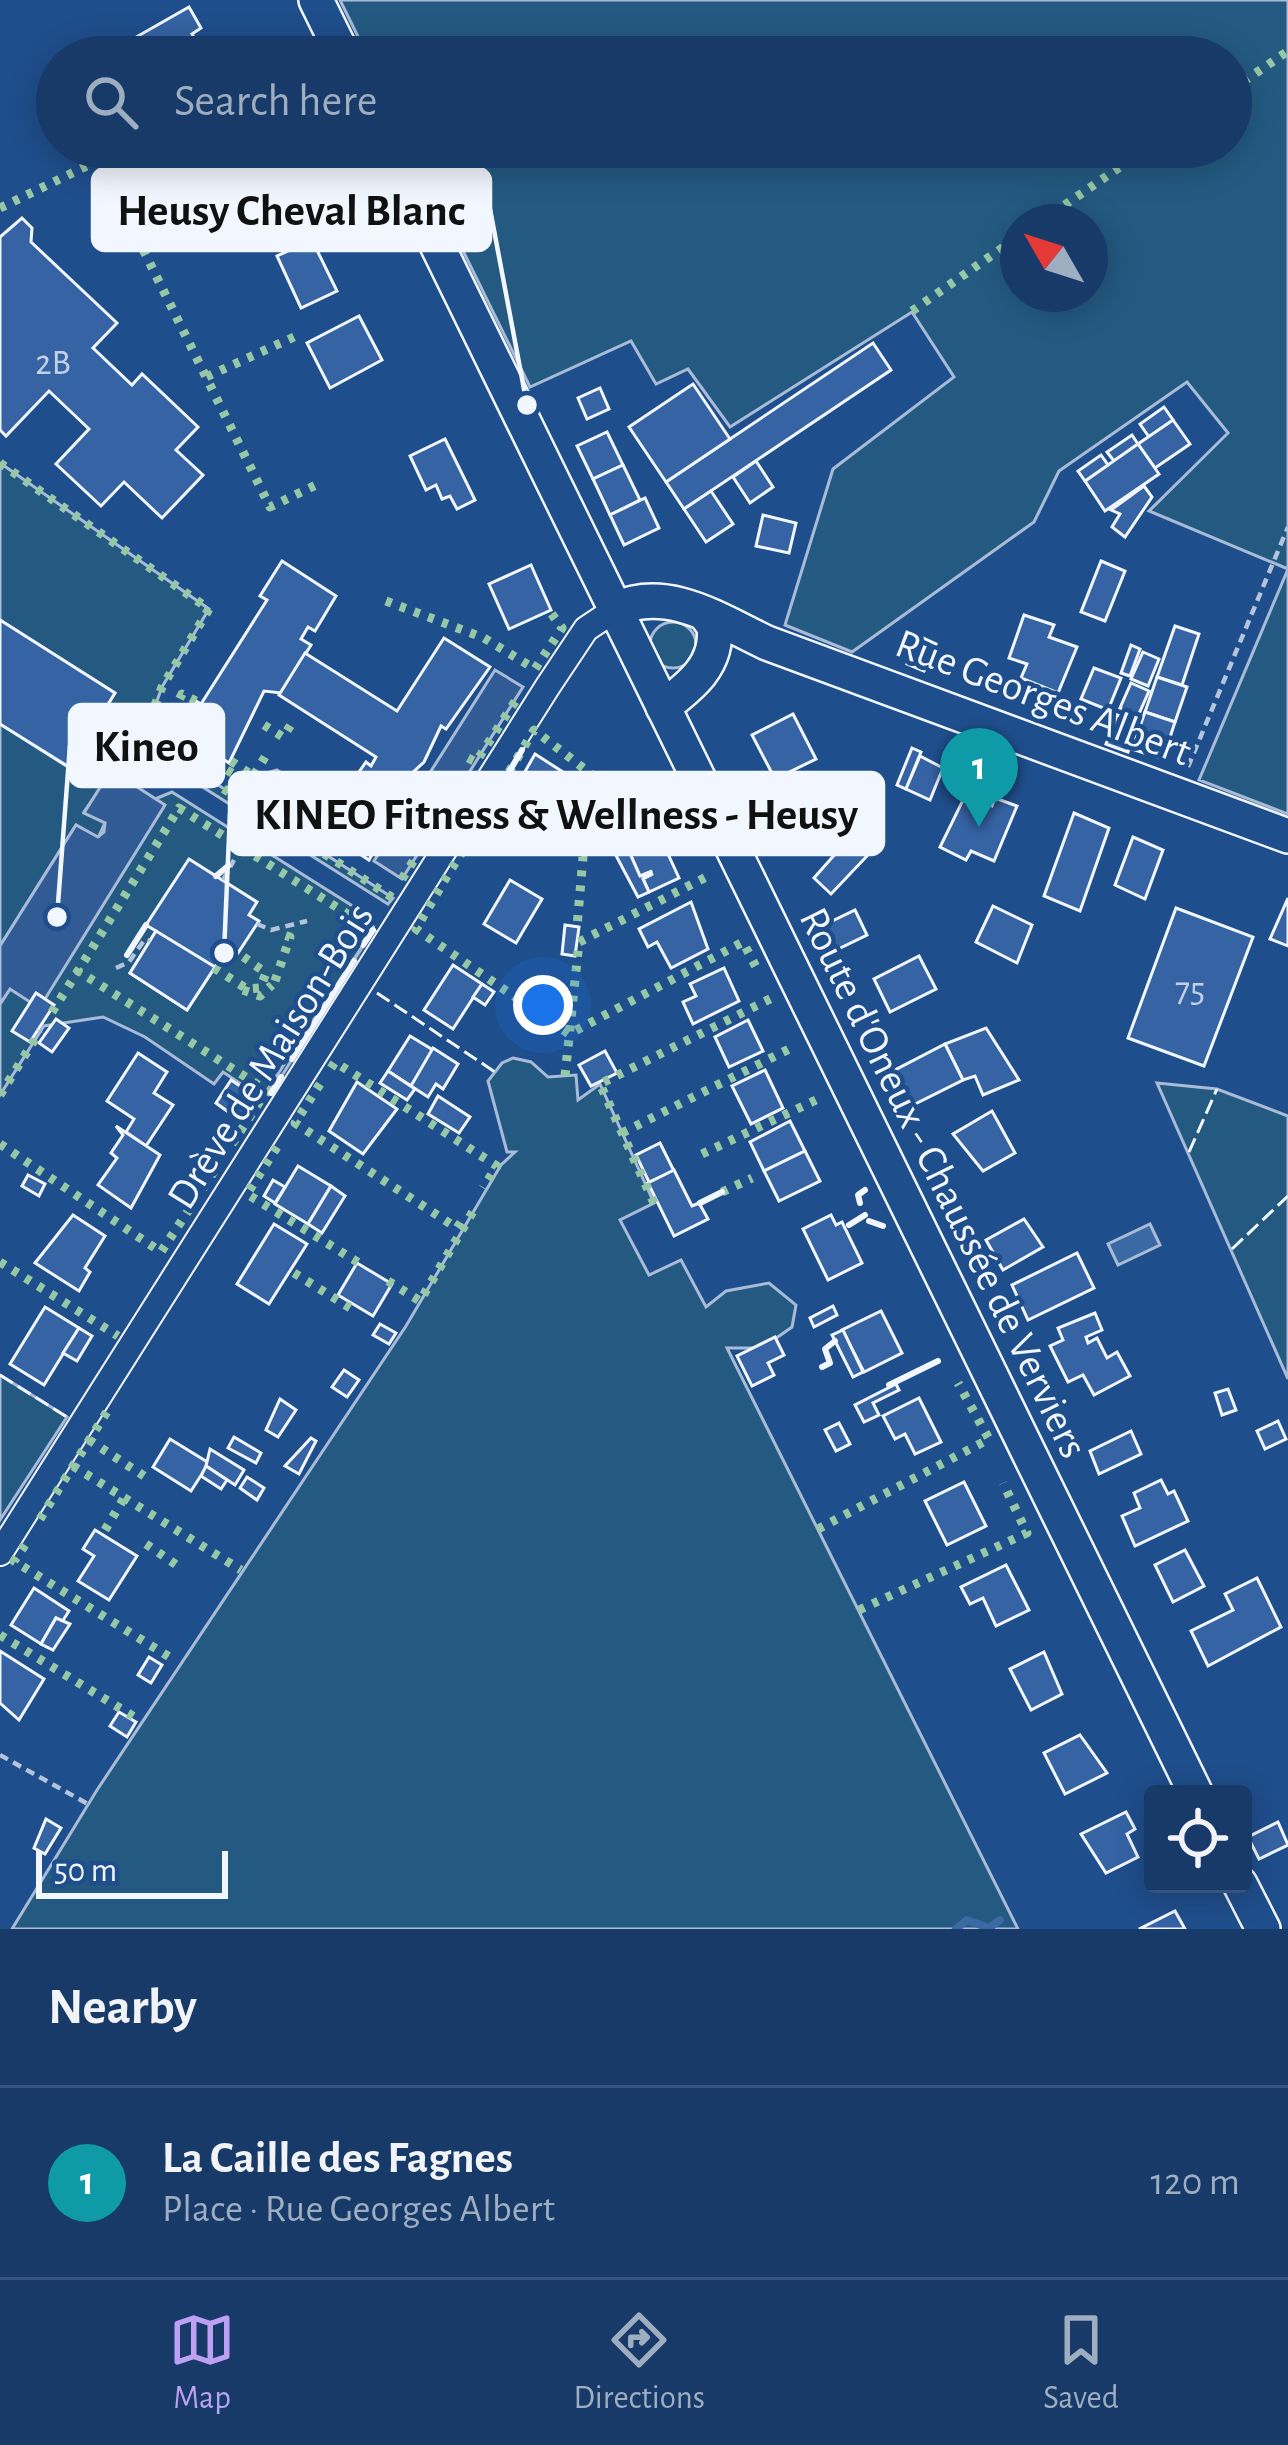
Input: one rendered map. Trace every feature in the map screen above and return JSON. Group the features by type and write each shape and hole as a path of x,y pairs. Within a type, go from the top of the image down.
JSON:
{"main road":[{"path":"316,0 334,36"},
{"name":"Route d'Oneux - Chaussée de Verviers","path":"398,168 1192,1785"},
{"name":"Rue Georges Albert","path":"616,609 648,600 705,614 767,643 1288,836"},
{"path":"663,707 692,683 713,654 714,626 705,614"},
{"path":"713,654 767,643"},
{"path":"1245,1893 1263,1929"}],"street":[{"name":"Drève de Maison-Bois","path":"0,1553 557,672 586,629 616,609"}],"path":[{"path":"1177,794 1288,527"},
{"path":"223,880 234,860"},
{"path":"257,924 271,930 307,921"},
{"path":"116,968 129,962 145,939 150,941"},
{"path":"0,1755 88,1804"}],"shaded area":[{"path":"340,0 1288,0 1288,569 1149,511 1228,433 1187,382 1059,471 1034,522 852,652 785,625 833,469 954,377 912,312 730,427 688,369 656,384 631,341 530,387 422,168 1252,168 1252,36 358,36"},
{"path":"0,463 209,609 162,687 144,737 393,898 388,904 98,721 115,693 0,620"},
{"path":"1288,569 1288,814 1199,780"},
{"path":"673,622 689,629 696,645 689,661 673,668 657,661 650,645 657,629"},
{"path":"495,670 523,687 402,879 374,861"},
{"path":"0,724 71,769 90,741 119,759 120,777 112,771 84,812 105,823 98,838 76,825 0,946"},
{"path":"111,770 165,805 45,999 36,993 30,1002 10,989 0,1004 0,946 76,825 98,837 104,832 105,823 84,813"},
{"path":"277,770 313,793 305,811 265,787 267,773"},
{"path":"172,792 370,917 373,930 262,1098 223,1072 214,1084 145,1037 103,1017 44,1026 0,1095 0,1004 10,989 45,998 164,806 155,799"},
{"path":"373,930 379,933 276,1096 271,1093"},
{"path":"513,1058 531,1062 548,1077 576,1075 578,1100 600,1084 654,1203 620,1220 649,1275 681,1260 706,1307 726,1291 769,1283 796,1305 792,1327 762,1348 727,1348 1018,1929 12,1929 97,1790 406,1326 501,1165 515,1152 507,1152 488,1081 502,1063"},
{"path":"1157,1083 1217,1089 1288,1116 1288,1379"},
{"path":"1150,1224 1160,1245 1118,1265 1108,1244"},
{"path":"0,1375 67,1417 0,1520"}],"building":[{"path":"189,7 201,28 193,36 138,36"},
{"path":"218,168 263,168 274,193 237,210"},
{"path":"22,218 32,228 31,242 117,323 93,348 132,385 142,374 198,427 176,450 203,475 162,518 124,482 101,506 56,464 89,429 49,391 6,436 0,430 0,237"},
{"path":"312,240 337,291 301,308 277,256"},
{"path":"359,316 382,360 330,388 307,343"},
{"path":"873,343 891,370 684,509 666,482"},
{"path":"693,384 730,439 666,482 629,427"},
{"path":"600,388 609,409 587,419 578,398"},
{"path":"1164,407 1173,420 1149,437 1140,424"},
{"path":"1173,420 1190,444 1155,468 1138,444"},
{"path":"607,432 623,465 593,479 577,446"},
{"path":"1132,435 1138,444 1114,461 1107,452"},
{"path":"445,439 475,500 457,509 450,496 442,499 436,485 426,490 410,456"},
{"path":"1138,444 1159,474 1105,511 1085,481"},
{"path":"1101,455 1108,465 1085,481 1078,471"},
{"path":"756,461 773,487 750,503 733,477"},
{"path":"623,465 640,500 610,515 593,479"},
{"path":"1144,486 1152,497 1125,537 1112,527 1120,514 1111,510"},
{"path":"711,491 733,524 706,542 684,509"},
{"path":"645,498 659,528 624,545 610,515"},
{"path":"763,515 796,523 789,553 756,546"},
{"path":"282,561 336,596 315,631 308,627 301,639 311,645 281,693 264,691 229,763 177,730 196,701 201,704 267,600 260,596"},
{"path":"1101,561 1125,571 1105,621 1081,612"},
{"path":"531,565 551,610 509,629 489,584"},
{"path":"1024,615 1054,625 1049,637 1077,647 1058,693 1021,678 1027,664 1009,658"},
{"path":"0,620 115,693 69,767 0,724"},
{"path":"1175,626 1199,634 1182,685 1157,677"},
{"path":"919,636 936,644 924,671 907,664"},
{"path":"444,638 490,667 446,729 441,726 424,762 409,776 403,786 408,789 369,860 320,828 366,762 371,766 376,757 279,695 305,653 397,711"},
{"path":"1131,645 1140,649 1130,676 1121,673"},
{"path":"1143,652 1159,659 1148,686 1131,679"},
{"path":"1094,668 1121,678 1108,710 1081,699"},
{"path":"1157,677 1187,687 1175,722 1145,712"},
{"path":"1131,683 1149,691 1138,716 1120,708"},
{"path":"1145,712 1175,722 1163,759 1132,749"},
{"path":"793,714 816,759 775,779 752,735"},
{"path":"1117,715 1138,722 1128,752 1106,744"},
{"path":"912,748 921,752 906,789 897,785"},
{"path":"535,754 563,772 560,777 572,785 553,814 514,791"},
{"path":"920,756 943,768 930,800 906,789"},
{"path":"966,794 992,806 995,798 1017,806 994,861 971,851 966,860 940,847"},
{"path":"1074,813 1109,828 1080,911 1044,896"},
{"path":"661,823 669,839 663,843 679,878 649,892 643,879 652,871 640,876 624,840"},
{"path":"1133,837 1163,850 1145,899 1115,885"},
{"path":"624,840 640,876 653,874 643,879 649,892 638,897 612,848"},
{"path":"844,844 867,856 831,894 814,878"},
{"path":"189,859 257,902 249,915 259,921 238,953 228,947 187,1010 130,973 156,931 146,925"},
{"path":"510,880 542,899 516,943 484,924"},
{"path":"1288,898 1288,946 1270,939"},
{"path":"691,902 708,949 671,968 657,942 648,947 639,929"},
{"path":"993,906 1032,925 1017,963 976,942"},
{"path":"1176,908 1253,937 1204,1066 1128,1038"},
{"path":"855,910 867,935 832,952 820,927"},
{"path":"565,925 579,927 575,956 562,954"},
{"path":"156,931 215,967 187,1010 130,973"},
{"path":"919,956 936,989 890,1012 874,979"},
{"path":"453,965 482,984 453,1029 424,1010"},
{"path":"724,968 739,1001 693,1024 683,1002 696,996 690,984"},
{"path":"482,984 494,992 485,1005 473,997"},
{"path":"36,993 54,1005 30,1042 12,1031"},
{"path":"56,1019 69,1028 52,1052 39,1043"},
{"path":"748,1020 763,1051 729,1067 715,1037"},
{"path":"986,1028 1019,1080 983,1095 975,1076 963,1080 945,1044"},
{"path":"410,1036 433,1050 411,1086 388,1071"},
{"path":"945,1044 963,1080 913,1105 895,1070"},
{"path":"433,1048 458,1064 443,1089 436,1084 428,1097 411,1086"},
{"path":"605,1051 617,1073 591,1086 579,1065"},
{"path":"138,1053 167,1072 154,1093 173,1105 146,1146 126,1132 134,1119 107,1101"},
{"path":"765,1070 783,1108 751,1124 732,1086"},
{"path":"388,1071 415,1089 407,1100 380,1083"},
{"path":"231,1080 257,1097 241,1121 216,1103"},
{"path":"357,1082 397,1109 363,1154 329,1131"},
{"path":"438,1096 470,1117 459,1133 428,1114"},
{"path":"992,1111 1015,1153 983,1171 953,1134"},
{"path":"790,1121 805,1151 764,1171 750,1142"},
{"path":"116,1126 160,1155 131,1208 98,1185 117,1158 111,1153 123,1135"},
{"path":"660,1143 674,1171 649,1182 636,1155"},
{"path":"805,1151 820,1181 779,1201 764,1171"},
{"path":"298,1166 331,1186 308,1224 275,1204"},
{"path":"674,1170 692,1206 699,1203 708,1219 674,1236 648,1183"},
{"path":"28,1175 45,1184 39,1196 22,1186"},
{"path":"273,1180 285,1187 275,1203 264,1196"},
{"path":"331,1186 345,1196 322,1233 308,1224"},
{"path":"73,1215 105,1236 85,1268 90,1272 79,1291 35,1263"},
{"path":"831,1215 836,1225 842,1222 862,1263 828,1280 803,1229"},
{"path":"1024,1219 1043,1247 1003,1270 986,1240"},
{"path":"274,1224 307,1244 269,1304 237,1284"},
{"path":"1077,1253 1094,1288 1028,1320 1012,1285"},
{"path":"357,1263 392,1284 373,1316 338,1295"},
{"path":"833,1306 837,1315 814,1327 810,1318"},
{"path":"45,1307 79,1328 44,1385 10,1364"},
{"path":"881,1311 902,1353 864,1372 842,1330"},
{"path":"1095,1313 1102,1330 1086,1337 1088,1343 1097,1338 1107,1358 1117,1352 1130,1376 1094,1395 1083,1375 1068,1382 1050,1346 1063,1340 1058,1328"},
{"path":"380,1324 396,1333 389,1344 373,1335"},
{"path":"79,1328 92,1336 77,1361 63,1353"},
{"path":"843,1330 863,1372 853,1377 832,1335"},
{"path":"775,1337 784,1355 768,1363 774,1375 752,1386 737,1356"},
{"path":"344,1370 359,1380 347,1397 332,1387"},
{"path":"896,1384 899,1390 873,1403 879,1415 864,1422 855,1405"},
{"path":"1228,1389 1236,1410 1222,1415 1215,1393"},
{"path":"919,1398 941,1442 915,1454 905,1434 895,1439 883,1416"},
{"path":"280,1399 296,1410 278,1437 266,1430"},
{"path":"1278,1421 1286,1439 1265,1449 1257,1431"},
{"path":"839,1423 850,1444 836,1451 825,1430"},
{"path":"1131,1431 1141,1454 1099,1474 1090,1451"},
{"path":"234,1437 261,1453 256,1463 228,1448"},
{"path":"311,1438 316,1441 299,1474 285,1466"},
{"path":"170,1439 209,1463 191,1491 153,1467"},
{"path":"210,1449 244,1470 235,1485 206,1466"},
{"path":"206,1466 227,1480 221,1489 201,1476"},
{"path":"247,1477 264,1488 257,1500 240,1488"},
{"path":"1161,1480 1168,1494 1174,1491 1188,1521 1135,1546 1122,1516 1140,1508 1134,1493"},
{"path":"964,1482 986,1526 947,1545 925,1501"},
{"path":"95,1530 137,1556 109,1600 78,1581 94,1556 83,1549"},
{"path":"1185,1550 1204,1586 1173,1602 1155,1565"},
{"path":"1006,1565 1029,1610 996,1626 983,1598 970,1604 961,1587"},
{"path":"1257,1578 1281,1627 1208,1666 1191,1631 1233,1610 1225,1594"},
{"path":"34,1588 69,1611 62,1622 56,1618 41,1644 11,1625"},
{"path":"56,1618 70,1624 53,1650 41,1644"},
{"path":"0,1651 44,1679 19,1720 0,1703"},
{"path":"1044,1652 1062,1694 1031,1710 1010,1669"},
{"path":"149,1657 162,1665 151,1683 138,1675"},
{"path":"119,1712 136,1722 127,1737 110,1726"},
{"path":"1080,1735 1107,1773 1065,1794 1044,1753"},
{"path":"1126,1812 1135,1829 1127,1834 1138,1857 1106,1873 1081,1834"},
{"path":"46,1819 61,1828 45,1854 34,1848"},
{"path":"1278,1822 1288,1845 1259,1859 1252,1835"},
{"path":"1175,1911 1185,1929 1139,1929"}],"waterway":[{"path":"956,1929 967,1920 989,1928 1000,1920"}],"hedge":[{"path":"1252,76 1288,51"},
{"path":"0,208 82,168"},
{"path":"103,168 206,377"},
{"path":"1066,204 1118,168"},
{"path":"912,311 1000,250"},
{"path":"294,337 206,377 270,507 320,483"},
{"path":"0,463 209,609 162,687 143,737 393,898"},
{"path":"386,601 484,638 535,669 562,628 551,613"},
{"path":"196,701 182,694 173,712 183,743 240,778"},
{"path":"468,758 476,762 516,700"},
{"path":"264,725 283,737 294,720"},
{"path":"509,772 534,730 591,774 602,794 549,827"},
{"path":"265,757 249,783 320,828"},
{"path":"231,761 253,776"},
{"path":"402,879 451,801"},
{"path":"271,1093 78,971 179,808 373,930"},
{"path":"452,868 478,827"},
{"path":"545,830 583,857 577,927"},
{"path":"565,1076 579,942 710,875"},
{"path":"447,876 416,929 569,1034 743,942 756,967"},
{"path":"275,981 290,937 284,935"},
{"path":"214,968 247,989 260,988 266,973 238,953"},
{"path":"52,1012 78,971"},
{"path":"243,990 260,996 272,985"},
{"path":"654,1203 600,1084 772,998"},
{"path":"0,1095 40,1031"},
{"path":"622,1133 793,1047"},
{"path":"331,1068 335,1062 497,1166 483,1188"},
{"path":"320,1084 295,1123 457,1228 461,1222"},
{"path":"232,1144 262,1098"},
{"path":"702,1154 818,1099"},
{"path":"0,1144 161,1252 215,1170"},
{"path":"277,1147 247,1194 364,1266"},
{"path":"722,1192 752,1178"},
{"path":"388,1281 420,1301 475,1208"},
{"path":"0,1262 118,1336"},
{"path":"294,1273 355,1311"},
{"path":"818,1529 989,1439 958,1383"},
{"path":"40,1519 108,1410"},
{"path":"89,1440 144,1476"},
{"path":"73,1466 241,1570"},
{"path":"859,1610 1027,1533 1003,1483"},
{"path":"105,1530 124,1498"},
{"path":"146,1544 181,1568"},
{"path":"25,1545 14,1561 176,1661"},
{"path":"0,1635 136,1718"}],"fence":[{"path":"377,993 495,1072"},
{"path":"1189,1152 1217,1089"},
{"path":"1232,1249 1288,1196"},
{"path":"0,1375 67,1417"}],"wall":[{"path":"509,772 522,750"},
{"path":"494,797 522,816"},
{"path":"216,876 228,866"},
{"path":"127,955 146,925"},
{"path":"363,945 373,930"},
{"path":"292,1059 354,961"},
{"path":"271,1093 281,1077"},
{"path":"860,1203 858,1195 865,1190"},
{"path":"700,1203 722,1192"},
{"path":"849,1225 865,1215"},
{"path":"869,1221 883,1226"},
{"path":"822,1367 830,1363 825,1349 835,1341"},
{"path":"889,1385 938,1361"}],"place":[{"name":"Heusy Cheval Blanc","path":"527,405"},
{"name":"La Caille des Fagnes","path":"979,827"},
{"name":"Kineo","path":"57,917"},
{"name":"KINEO Fitness & Wellness - Heusy","path":"224,953"}]}
